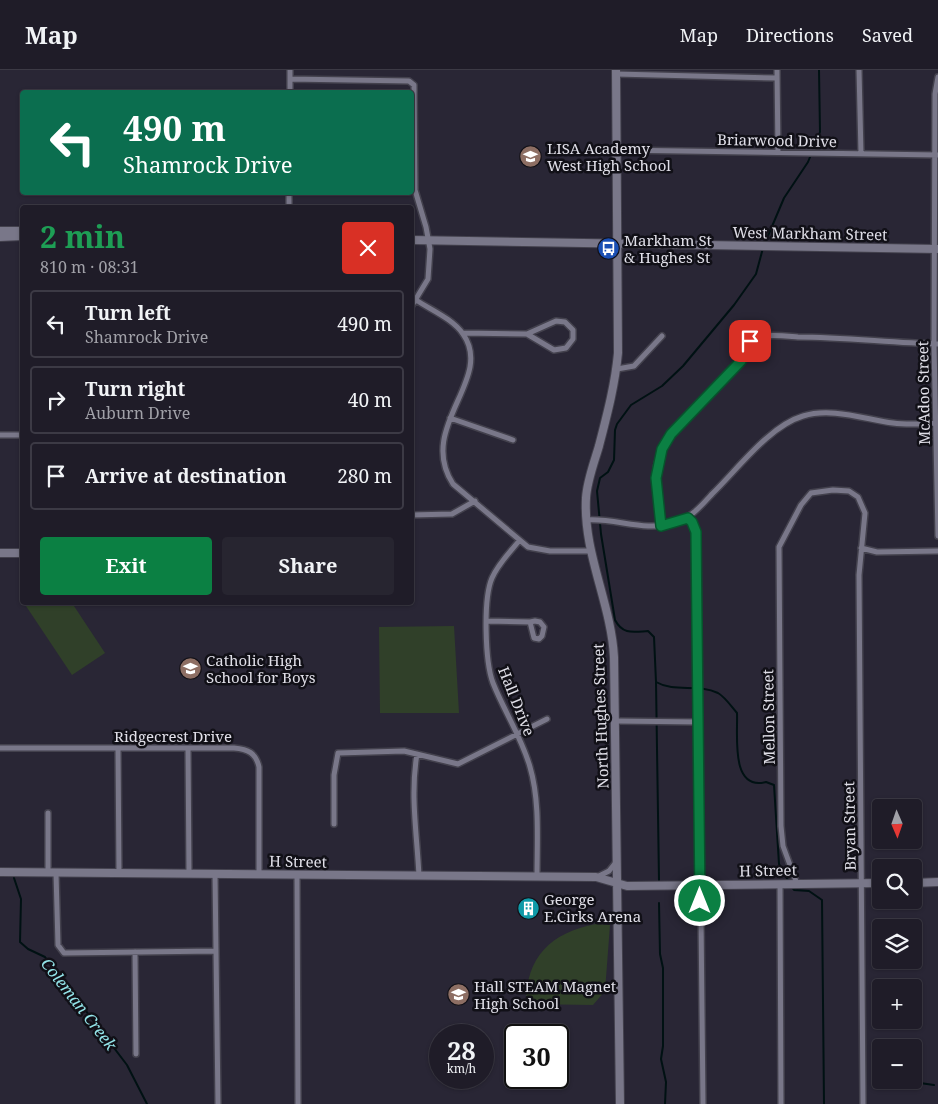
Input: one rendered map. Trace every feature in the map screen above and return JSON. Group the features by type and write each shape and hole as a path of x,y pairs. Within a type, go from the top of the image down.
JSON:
{"street":[{"path":"290,70 290,90"},
{"path":"777,70 778,152"},
{"path":"860,70 861,153"},
{"path":"616,72 777,78"},
{"name":"North Hughes Street","path":"616,72 617,369 613,392 587,490 595,519 591,551 613,643 616,721 620,1104"},
{"path":"290,79 412,82 414,90"},
{"name":"McAdoo Street","path":"938,79 935,94 937,155 938,536"},
{"path":"414,92 414,126"},
{"name":"Briarwood Drive","path":"617,150 937,155"},
{"path":"414,169 416,197 429,241 428,279 414,303"},
{"path":"0,227 12,231"},
{"path":"0,231 20,232"},
{"path":"0,237 20,236"},
{"name":"West Markham Street","path":"414,240 936,249"},
{"path":"416,300 450,322 463,334 469,347 470,369 450,418 442,447 446,470 458,490 475,501 518,541 540,550 591,551"},
{"path":"463,334 526,334 560,321 571,327 574,336 569,346 558,350 550,348 526,334"},
{"path":"617,369 634,366 662,336"},
{"path":"661,526 656,478 662,449 671,434 741,361 750,341 759,336 845,337 896,344 936,344"},
{"path":"595,519 647,527 661,526 688,518 772,434 786,423 802,416 826,412 893,423 937,423"},
{"path":"450,418 513,440"},
{"path":"0,435 20,435"},
{"name":"Bryan Street","path":"779,547 806,497 814,492 833,490 852,493 862,504 865,513 859,575 863,1104"},
{"path":"414,515 452,514 475,501"},
{"path":"688,518 695,528 697,542 703,1104"},
{"name":"Hall Drive","path":"518,541 492,578 487,600 490,675 517,735 533,778 537,877"},
{"name":"Mellon Street","path":"779,547 781,826 783,846 795,884"},
{"path":"861,548 878,552 938,551"},
{"path":"0,553 20,553"},
{"path":"487,621 530,622"},
{"path":"334,824 334,775 338,753 404,751 458,764 547,719"},
{"path":"616,721 698,722"},
{"name":"Ridgecrest Drive","path":"0,748 241,749 250,751 256,758 259,771 259,874"},
{"path":"118,749 119,873"},
{"path":"188,749 189,873"},
{"path":"417,754 413,783 413,818 419,876"},
{"path":"48,813 60,951 66,953 216,951"},
{"path":"596,877 609,871 617,860"},
{"name":"H Street","path":"0,872 596,877 627,886 872,883"},
{"path":"215,874 218,1104"},
{"path":"297,875 298,1104"},
{"path":"922,883 938,882"},
{"path":"781,1104 782,884"},
{"path":"135,952 136,1054"}],"green space":[{"path":"25,605 73,605 105,653 72,675"},
{"path":"454,626 459,713 380,713 379,627"},
{"path":"596,924 610,925 605,991 593,1005 526,1004 527,987 531,973 536,960 544,949 566,934"}],"waterway":[{"path":"765,243 784,198 808,162 820,132 819,70"},
{"path":"763,248 756,274 734,305 683,366 662,386 631,405 617,424 614,460 608,472 600,478 597,491 601,534 615,620 621,628 629,632 648,631 654,637 656,682 671,687 703,689 718,693 726,699 737,713 737,747 741,770 746,778 754,783 766,782 774,785 779,864 789,882"},
{"path":"656,682 659,880"},
{"name":"Coleman Creek","path":"14,878 21,899 20,942 28,949 45,957 127,1065 147,1104"},
{"path":"791,886 794,890 809,891 822,900 824,1104"},
{"path":"659,903 660,954 663,968 663,1046 661,1059 666,1082 665,1104"},
{"path":"922,1083 934,1085"}],"place":[{"name":"LISA Academy West High School","path":"531,157"},
{"name":"Markham St & Hughes St","path":"608,249"},
{"name":"Catholic High School for Boys","path":"190,669"},
{"name":"George E.Cirks Arena","path":"528,908"},
{"name":"Hall STEAM Magnet High School","path":"458,995"}],"route":[{"path":"700,901 696,532 688,518 661,526 656,488 656,469 662,449 671,434 741,361 750,341"}]}
